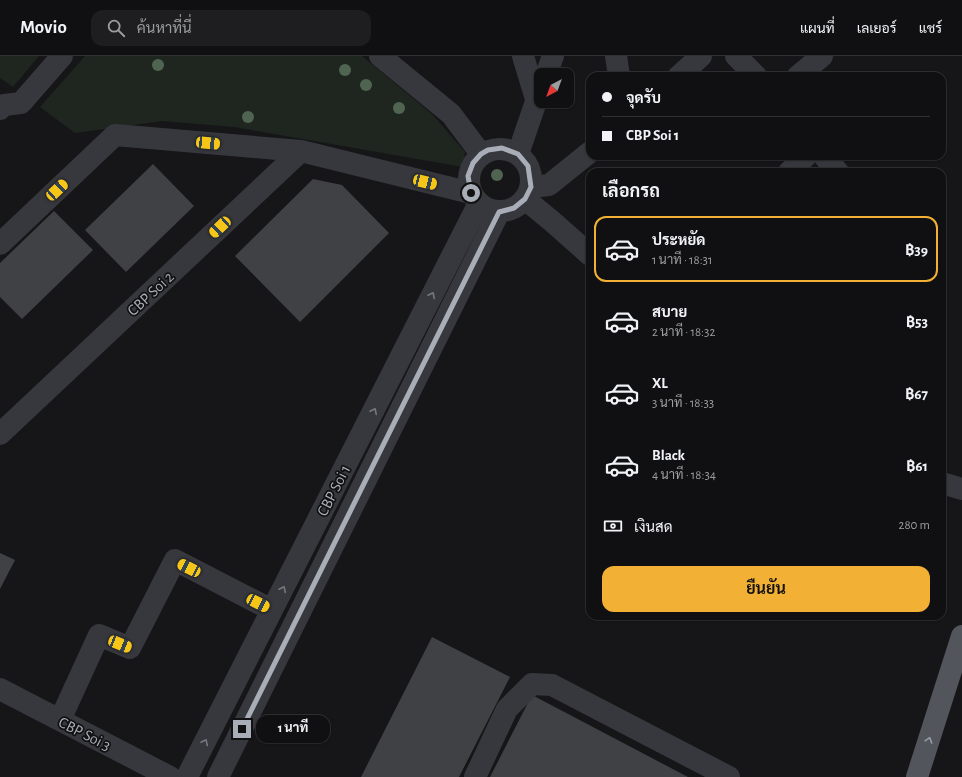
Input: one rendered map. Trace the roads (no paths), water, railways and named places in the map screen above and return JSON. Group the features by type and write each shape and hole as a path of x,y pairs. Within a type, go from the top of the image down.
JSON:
{"main road":[{"path":"917,777 962,636"}],"street":[{"path":"1,106 21,103 62,56"},
{"path":"380,56 451,114 481,154"},
{"path":"523,56 534,81"},
{"path":"549,68 553,56"},
{"path":"616,56 618,72"},
{"path":"683,72 702,56"},
{"path":"736,56 752,72"},
{"path":"803,72 822,56"},
{"path":"518,154 534,108"},
{"path":"0,244 115,136 300,151 475,198 493,211 499,212 514,208 528,193 549,185 586,155"},
{"path":"475,198 468,176 473,163 481,154 488,150 502,148 518,154 528,166 528,193 554,223 586,251"},
{"name":"CBP Soi 2","path":"0,434 300,151"},
{"path":"793,168 802,160"},
{"path":"828,160 834,168"},
{"name":"CBP Soi 1","path":"187,777 364,430 475,198"},
{"name":"CBP Soi 1","path":"218,777 499,212"},
{"path":"364,430 386,440"},
{"path":"946,484 962,489"},
{"path":"60,720 99,635 130,648 175,560 272,610"},
{"path":"475,777 508,709 532,684 552,685 728,777"},
{"name":"CBP Soi 3","path":"0,689 170,777"}]}
